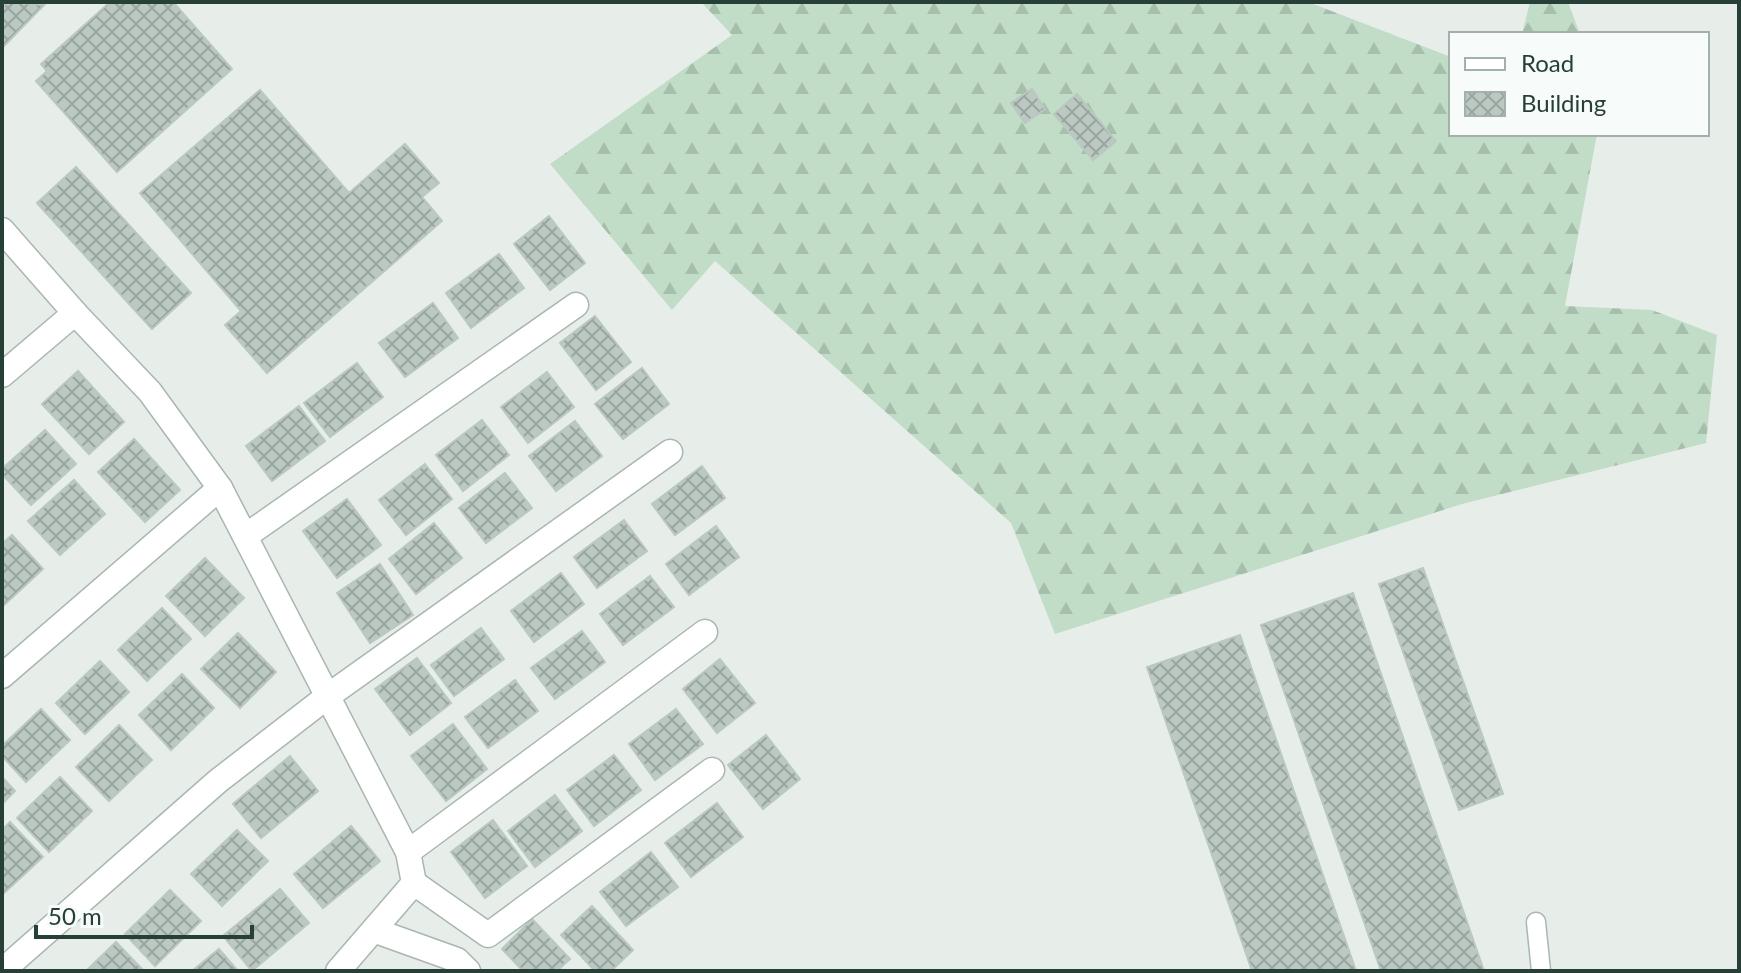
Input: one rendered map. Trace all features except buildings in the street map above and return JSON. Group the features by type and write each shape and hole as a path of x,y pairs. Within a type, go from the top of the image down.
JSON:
{"street":[{"path":"2,230 150,392 220,488 247,535 408,852 414,883 488,935 712,770"},
{"path":"247,535 576,305"},
{"path":"2,375 75,313"},
{"path":"2,971 218,781 328,696 670,452"},
{"path":"2,676 220,488"},
{"path":"408,852 705,632"},
{"path":"338,971 376,931 414,883"},
{"path":"376,931 457,960 468,971"}],"lane":[{"path":"1536,922 1541,971"}],"green space":[{"path":"701,2 1308,2 1449,56 1449,136 1597,136 1565,306 1652,310 1717,335 1706,443 1462,504 1055,634 1011,523 715,261 672,310 550,164 732,35"},
{"path":"1530,2 1568,2 1579,32 1522,32"}]}
